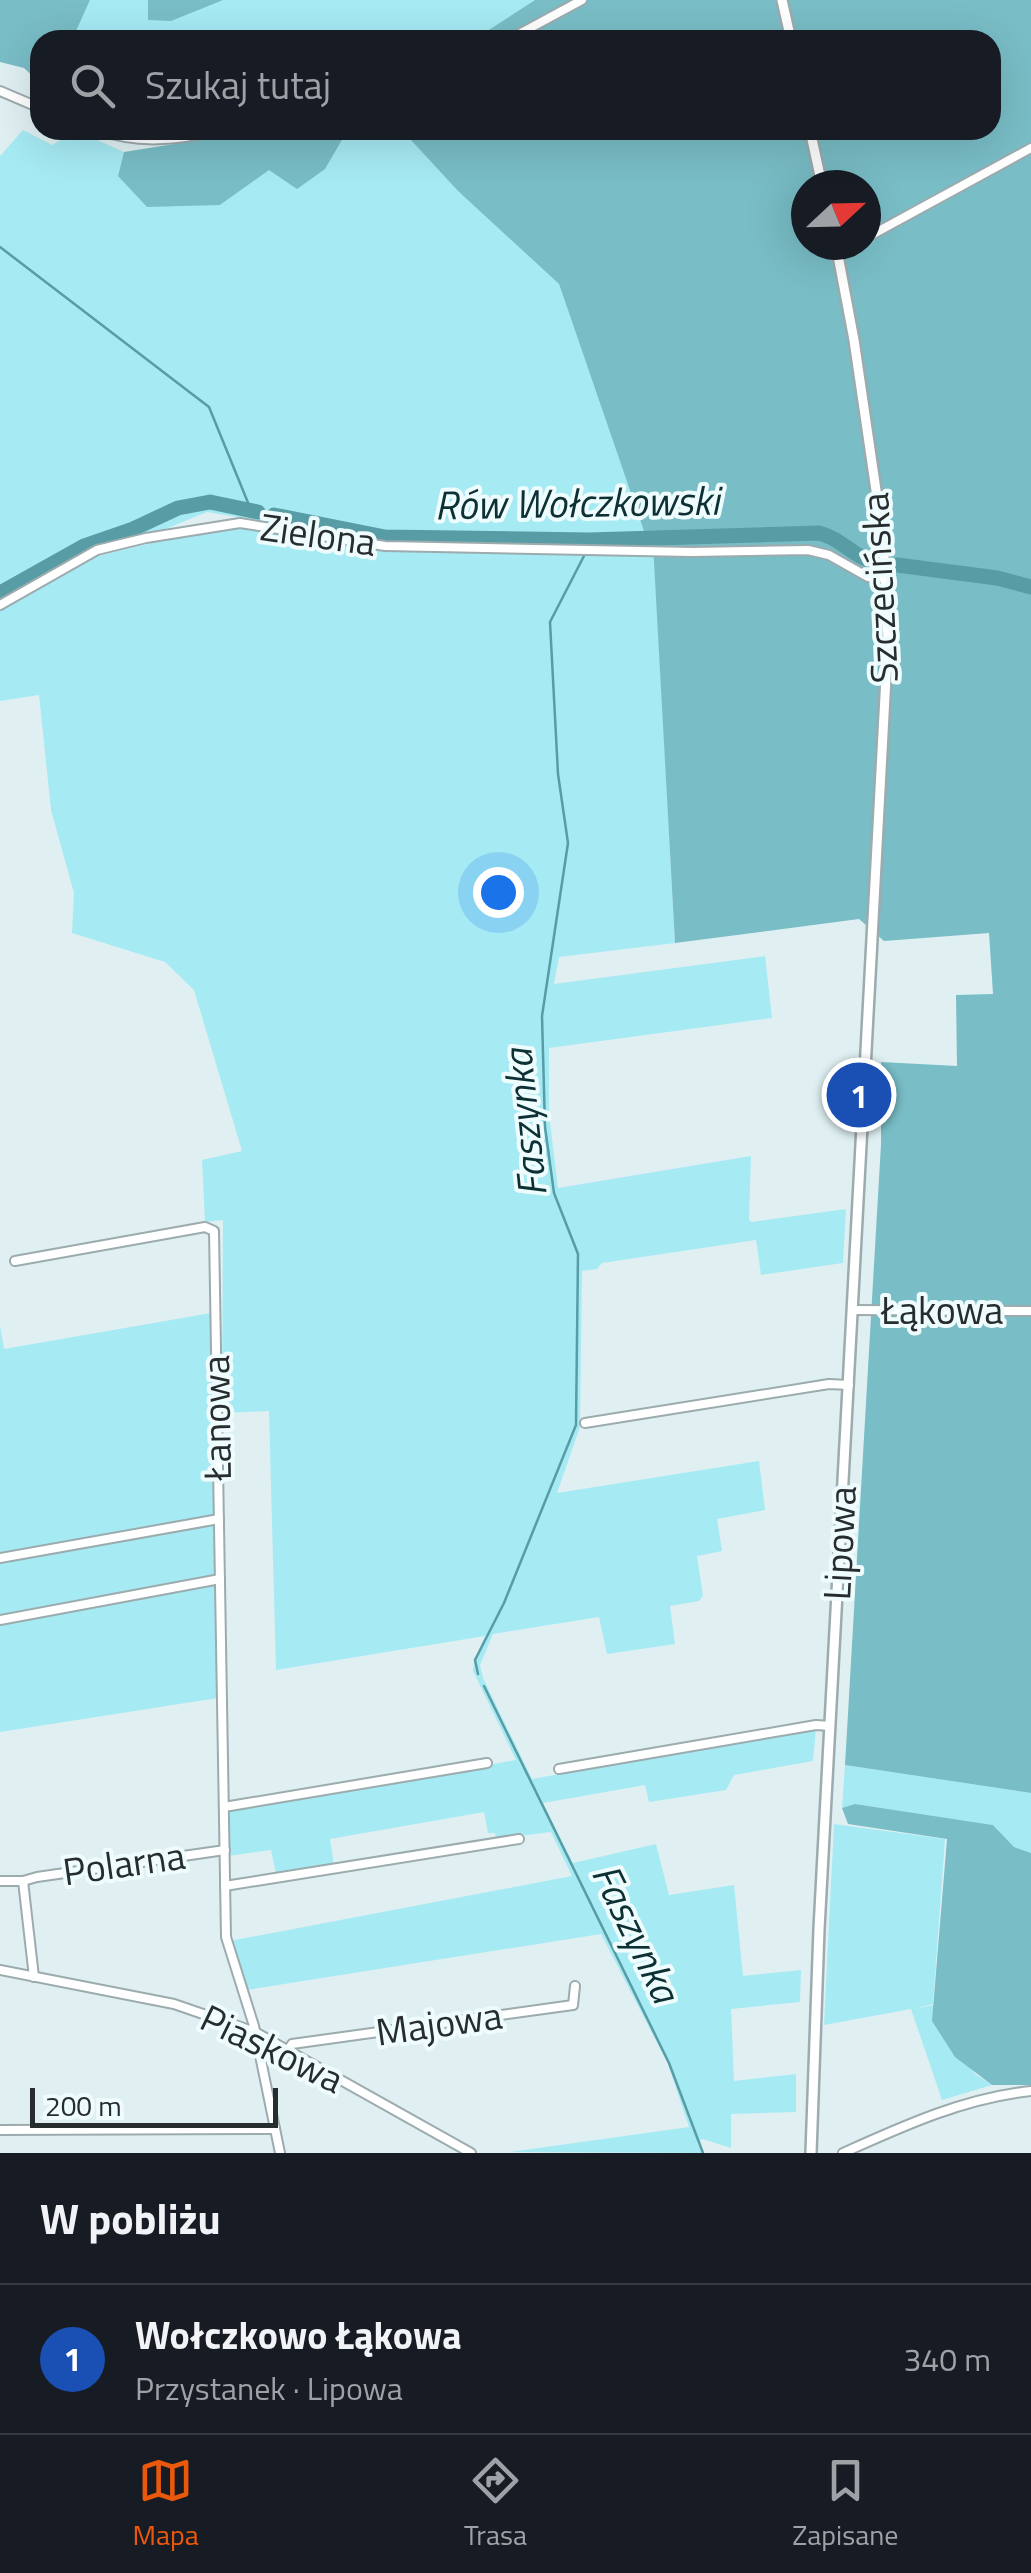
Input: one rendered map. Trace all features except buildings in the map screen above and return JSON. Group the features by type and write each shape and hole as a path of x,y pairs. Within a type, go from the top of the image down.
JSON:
{"street":[{"path":"526,30 582,0"},
{"path":"782,0 788,30"},
{"path":"0,91 30,104"},
{"path":"812,140 819,170"},
{"path":"881,230 1031,148"},
{"name":"Szczecińska","path":"839,260 865,410 886,578 887,673 873,934"},
{"name":"Zielona","path":"0,605 98,550 240,523 385,546 692,552 808,550 868,577 886,578"},
{"name":"Lipowa","path":"811,2153 873,934"},
{"name":"Łanowa","path":"15,1261 205,1227 214,1231 226,1938 254,2032 280,2153"},
{"name":"Łąkowa","path":"853,1310 1031,1311"},
{"path":"586,1423 849,1384"},
{"path":"0,1558 219,1520"},
{"path":"0,1620 220,1580"},
{"path":"559,1769 830,1726"},
{"path":"224,1807 488,1763"},
{"path":"225,1886 519,1839"},
{"name":"Polarna","path":"0,1881 23,1882 224,1850"},
{"name":"Polarna","path":"23,1882 34,1976"},
{"name":"Piaskowa","path":"0,1970 174,2004 254,2032 469,2153"},
{"name":"Majowa","path":"288,2050 292,2044 574,2005 575,1986"},
{"path":"842,2153 979,2099 1031,2091"},
{"path":"0,2130 274,2129"}],"shaded area":[{"path":"0,0 90,0 76,30 30,30 30,74 24,68 0,62"},
{"path":"90,0 535,0 488,30 76,30"},
{"path":"148,0 223,0 171,21 148,20"},
{"path":"535,0 1031,0 1031,1793 845,1765 881,1144 881,1062 957,1066 956,995 993,994 989,933 884,941 859,919 675,943 653,544 645,534 559,284 458,191 411,140 1001,140 1001,30 488,30"},
{"path":"23,130 30,134 30,140 52,145 61,140 97,140 124,152 118,176 220,205 270,169 325,169 342,140 411,140 458,191 559,284 645,534 653,543 367,539 207,512 163,530 97,546 0,600 0,156"},
{"path":"199,140 342,140 325,169 297,189 269,170 220,205 147,207 118,176 124,152"},
{"path":"234,529 271,530 372,551 654,554 675,943 559,957 554,984 765,956 772,1018 549,1048 549,1114 558,1188 751,1156 749,1220 846,1209 843,1263 761,1275 756,1240 602,1263 597,1269 582,1271 580,1427 557,1493 759,1461 765,1510 717,1519 722,1551 697,1556 703,1596 699,1601 670,1606 675,1644 607,1654 599,1617 493,1634 480,1665 532,1779 816,1728 813,1761 734,1775 726,1790 649,1802 645,1785 543,1803 573,1863 656,1844 669,1895 734,1885 743,1976 801,1970 800,2002 731,2009 734,2081 796,2074 796,2112 731,2114 731,2148 703,2139 697,2142 702,2153 510,2152 689,2127 668,2064 601,1934 246,1990 230,1941 572,1876 551,1832 496,1839 495,1833 488,1833 484,1812 330,1839 334,1865 276,1874 271,1850 228,1856 229,1812 516,1760 473,1671 485,1636 276,1670 269,1411 222,1413 223,1220 205,1222 202,1160 242,1151 194,990 165,962 72,933 74,893 51,810 39,695 0,701 0,611 98,556 185,535"},
{"path":"211,1313 218,1698 0,1732 0,1325 4,1349"},
{"path":"845,1765 1031,1793 1031,1853 1014,1847 993,1825 855,1804 842,1808"},
{"path":"855,1804 993,1825 1014,1847 1031,1853 1031,2085 992,2085 955,2057 932,2021 947,1839 848,1824 842,1808"},
{"path":"834,1824 945,1839 933,2004 914,2009 934,2005 933,2021 975,2074 992,2085 942,2100 911,2009 824,2025"}],"waterway":[{"path":"0,247 209,407 251,510"},
{"name":"Rów Wołczkowski","path":"0,593 84,546 178,508 210,502 258,512"},
{"name":"Rów Wołczkowski","path":"274,515 385,537 589,540 819,533 877,563"},
{"name":"Faszynka","path":"587,545 589,540"},
{"name":"Faszynka","path":"478,1674 475,1660 504,1603 576,1425 578,1254 554,1193 545,1127 542,1016 568,843 558,774 550,622 585,554"},
{"name":"Rów Wołczkowski","path":"897,565 997,578 1031,587"},
{"name":"Faszynka","path":"484,1686 669,2063 703,2153"}],"place":[{"name":"Wołczkowo Łąkowa","path":"859,1095"}]}
